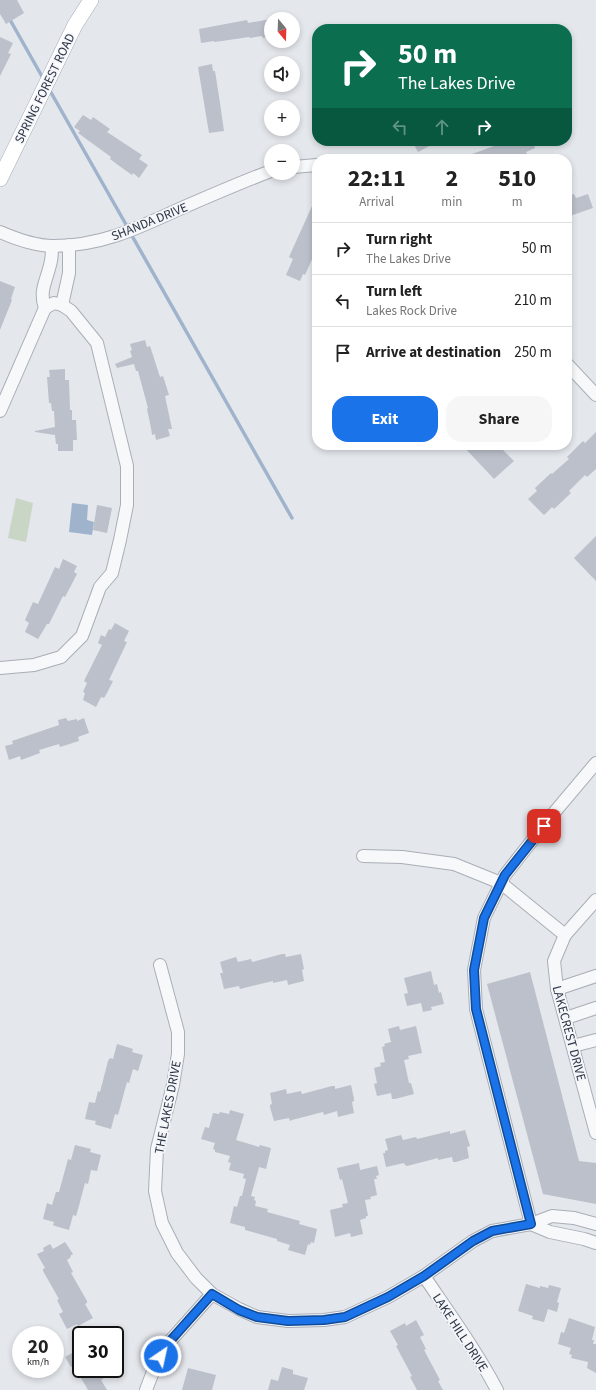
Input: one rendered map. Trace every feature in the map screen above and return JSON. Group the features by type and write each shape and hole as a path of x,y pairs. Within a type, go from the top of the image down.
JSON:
{"main road":[{"name":"SPRING FOREST ROAD","path":"0,178 75,25 92,0"}],"street":[{"path":"300,166 312,165"},
{"name":"SHANDA DRIVE","path":"0,232 27,242 52,246 99,241 132,231 264,174"},
{"path":"62,305 69,273 69,245"},
{"path":"45,308 42,299 44,285 51,264 52,246"},
{"path":"0,411 45,308 54,303 62,305 71,311 97,342 127,466 127,505 112,573 100,587 82,636 61,657 34,665 0,668"},
{"path":"572,369 596,395"},
{"path":"596,763 553,814 505,875 484,918 474,970 476,1009 531,1224 550,1232 577,1237 596,1243"},
{"path":"363,856 402,857 454,864 501,883 565,935"},
{"name":"LAKECREST DRIVE","path":"594,903 565,935 554,961 557,989 596,1133"},
{"name":"THE LAKES DRIVE","path":"160,965 178,1032 178,1054 174,1084 157,1149 156,1191 162,1223 177,1253 196,1278 212,1294 239,1310 257,1317 288,1321 324,1320 345,1317 388,1297 424,1276 473,1241 492,1231 531,1224 552,1216 574,1218 596,1224"},
{"path":"557,989 596,976"},
{"path":"566,1018 596,1008"},
{"path":"573,1046 596,1040"},
{"name":"LAKE HILL DRIVE","path":"424,1276 461,1331 497,1390"},
{"path":"146,1390 154,1369 171,1340 212,1294"}],"green space":[{"path":"16,498 33,503 26,542 8,538"}],"water":[{"path":"72,503 88,505 87,520 94,522 92,535 69,532"}],"building":[{"path":"0,0 17,0 24,13 6,24 0,14"},
{"path":"247,20 248,23 264,20 264,38 262,36 249,37 201,43 199,29"},
{"path":"0,37 13,43 8,53 11,54 0,76"},
{"path":"212,64 213,71 215,71 224,131 209,133 198,67"},
{"path":"83,115 91,120 93,117 110,129 107,132 142,155 139,159 148,165 139,178 118,165 110,159 111,157 78,133 80,131 74,127"},
{"path":"415,146 429,146 418,152"},
{"path":"494,146 534,146 535,148 526,152 527,154 472,154"},
{"path":"574,194 576,198 588,194 593,208 572,215 572,195"},
{"path":"312,206 312,259 305,275 303,274 300,281 286,275 293,259 289,257"},
{"path":"0,281 15,287 12,300 0,330"},
{"path":"145,340 147,347 150,346 160,377 163,376 169,395 165,396 172,429 168,429 170,436 156,440 155,434 152,435 148,408 138,371 136,371 134,364 117,368 115,364 132,357 130,344"},
{"path":"65,369 65,380 69,380 70,410 72,410 72,420 76,420 77,440 73,440 73,451 58,451 58,444 56,444 55,435 35,432 55,427 54,411 52,411 51,403 49,403 47,377 50,377 49,370"},
{"path":"596,432 596,469 587,477 585,475 569,491 571,493 554,509 552,507 544,515 528,499 537,491 535,488 569,459 567,457 583,441 585,443"},
{"path":"467,450 503,450 514,461 494,479"},
{"path":"97,505 112,508 107,533 93,530"},
{"path":"596,536 596,581 574,558"},
{"path":"63,559 77,566 74,572 77,574 65,597 63,596 49,624 47,624 38,639 25,632 29,623 25,620 33,602 38,604 55,567 59,569"},
{"path":"115,623 129,631 124,641 127,642 109,680 113,681 104,698 101,697 96,707 83,700 85,693 83,692 87,683 84,681 102,645 98,643 101,635 105,637 109,629 111,630"},
{"path":"66,718 68,721 77,719 77,721 84,718 89,733 78,737 79,741 60,747 59,744 39,750 40,753 21,760 20,756 9,760 5,746 13,744 12,741 59,725 58,720"},
{"path":"285,954 286,957 301,954 304,969 302,970 304,981 288,985 287,980 273,983 273,981 240,989 239,986 224,989 220,973 223,973 220,962 236,957 238,962 251,959 252,962"},
{"path":"431,971 434,985 437,984 444,1004 431,1007 432,1010 423,1012 421,1003 407,1006 404,994 408,993 404,978"},
{"path":"530,972 579,1161 596,1163 596,1204 543,1194 487,984"},
{"path":"399,1026 400,1030 416,1026 422,1053 408,1056 409,1059 404,1060 409,1083 411,1083 414,1094 395,1099 392,1099 391,1093 377,1096 374,1084 377,1083 374,1068 381,1066 380,1063 385,1062 382,1047 385,1046 384,1044 391,1042 388,1029"},
{"path":"117,1044 133,1049 132,1052 143,1055 138,1071 133,1069 129,1083 127,1082 118,1115 115,1114 111,1129 95,1124 96,1121 85,1119 89,1102 95,1103 98,1091 100,1092 108,1061 110,1058 113,1059"},
{"path":"351,1085 354,1099 352,1102 354,1113 338,1117 337,1111 324,1115 323,1112 290,1121 289,1118 274,1121 270,1107 272,1104 270,1093 286,1089 287,1094 301,1091 302,1094 332,1086 335,1086 335,1089"},
{"path":"230,1110 244,1114 236,1140 259,1147 260,1145 271,1148 266,1169 259,1167 251,1196 255,1197 255,1206 268,1209 267,1212 300,1221 299,1224 317,1229 314,1243 311,1242 310,1245 308,1244 305,1255 288,1250 290,1245 277,1241 277,1239 245,1230 245,1227 230,1223 234,1206 237,1207 240,1196 242,1196 246,1179 243,1178 244,1174 229,1170 231,1163 228,1162 230,1156 215,1152 213,1149 215,1143 201,1139 205,1127 209,1128 213,1113 219,1114 220,1112 229,1114"},
{"path":"465,1130 470,1146 467,1147 469,1158 453,1162 452,1157 438,1160 438,1158 407,1166 404,1163 386,1167 383,1153 388,1150 385,1139 401,1135 403,1140 416,1137 417,1139 450,1131 450,1134"},
{"path":"75,1145 91,1149 90,1152 101,1155 97,1171 91,1170 88,1184 85,1183 76,1216 73,1215 69,1230 55,1226 53,1225 54,1222 43,1219 47,1203 52,1205 56,1192 59,1192 68,1159 71,1160"},
{"path":"359,1163 360,1170 377,1166 379,1175 376,1176 377,1179 374,1179 377,1195 370,1197 371,1199 365,1200 368,1216 360,1220 363,1234 351,1237 350,1233 335,1237 330,1210 343,1207 342,1204 348,1203 342,1179 340,1180 337,1168"},
{"path":"65,1242 73,1254 67,1260 73,1272 71,1273 87,1301 85,1304 93,1318 78,1326 77,1324 67,1329 59,1314 63,1312 57,1300 59,1299 43,1271 45,1268 37,1254 44,1251 43,1248 50,1244 53,1249"},
{"path":"526,1284 540,1288 540,1286 548,1288 549,1285 561,1288 557,1302 559,1303 557,1312 548,1309 544,1322 532,1319 533,1316 518,1311"},
{"path":"569,1318 595,1327 592,1340 594,1340 593,1344 596,1344 596,1373 587,1368 588,1362 571,1358 572,1355 569,1354 571,1348 558,1344 561,1332 564,1333"},
{"path":"416,1320 424,1335 420,1337 426,1349 424,1350 440,1380 438,1381 443,1390 417,1390 410,1377 412,1376 396,1346 398,1345 390,1331 405,1323 406,1326"},
{"path":"72,1353 72,1367 71,1367 65,1357"},
{"path":"282,1367 293,1370 293,1374 308,1378 304,1390 268,1390 271,1379 278,1381"},
{"path":"188,1368 216,1375 212,1390 182,1390"},
{"path":"81,1378 104,1378 101,1380 107,1390 88,1390"}],"waterway":[{"path":"9,18 44,80"},
{"path":"49,89 128,228"},
{"path":"131,234 292,518"}],"route":[{"path":"161,1356 171,1340 212,1294 239,1310 257,1317 288,1321 324,1320 345,1317 388,1297 424,1276 473,1241 492,1231 531,1224 476,1009 474,970 484,918 505,875 544,826"}]}
